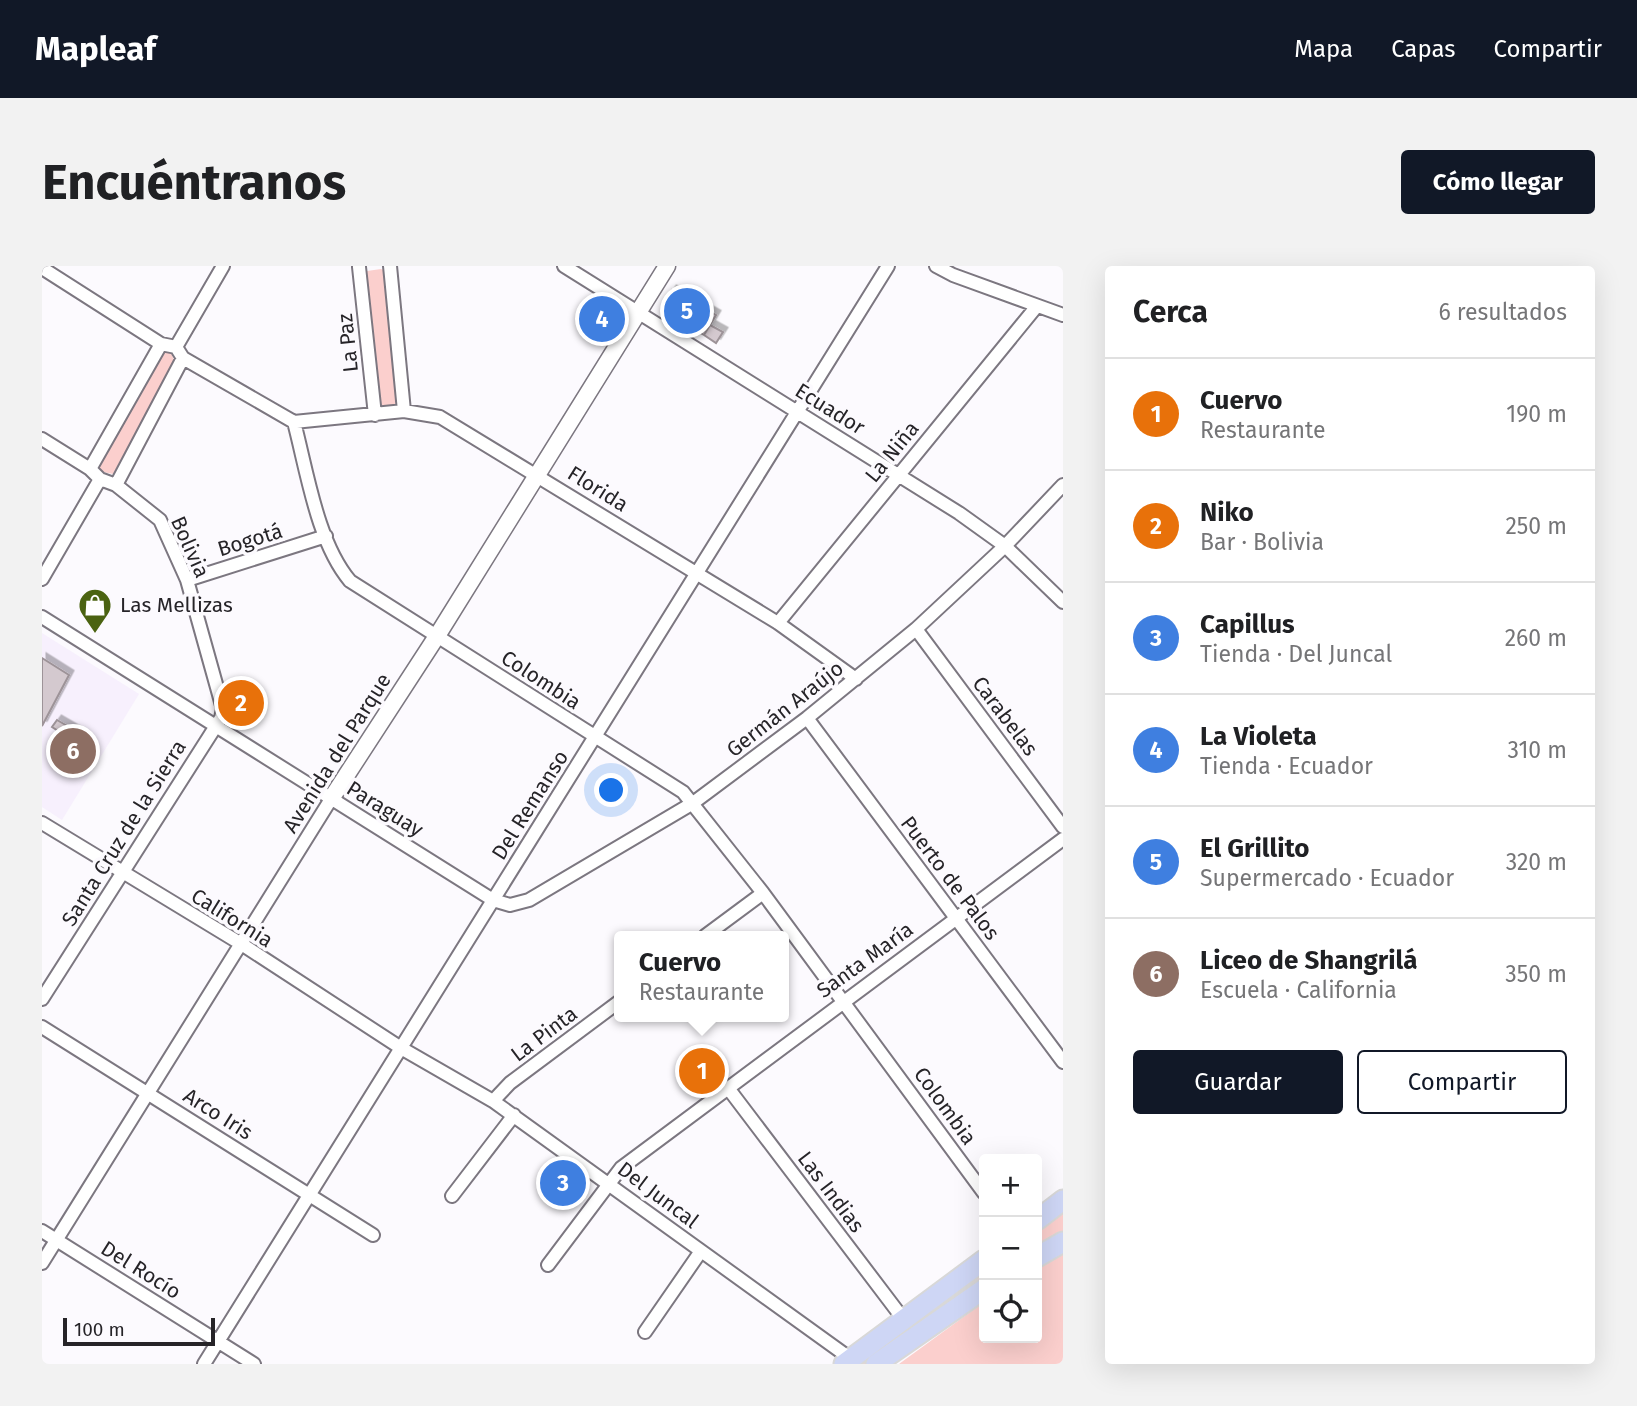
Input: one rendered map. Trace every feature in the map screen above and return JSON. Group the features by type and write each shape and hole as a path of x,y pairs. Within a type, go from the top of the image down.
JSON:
{"main road":[{"path":"1041,1217 1063,1200"},
{"path":"1042,1254 1063,1242"},
{"path":"848,1362 979,1264"},
{"path":"876,1364 979,1292"}],"street":[{"path":"116,485 223,266"},
{"path":"357,266 368,266"},
{"name":"La Paz","path":"357,266 375,415"},
{"path":"390,266 404,411"},
{"name":"Ecuador","path":"564,266 899,474 1005,546 1063,602"},
{"name":"Avenida del Parque","path":"42,1263 667,266"},
{"name":"Del Remanso","path":"204,1364 888,266"},
{"path":"936,266 953,275 1063,315"},
{"path":"42,268 161,344 179,352 294,422"},
{"name":"La Niña","path":"778,623 1037,306"},
{"path":"90,469 161,344"},
{"name":"Florida","path":"294,422 404,411 422,412 458,426 778,623 856,678"},
{"name":"Colombia","path":"294,422 326,536 335,562 349,581 675,786 693,803 843,999 979,1186"},
{"name":"Bolivia","path":"42,439 90,469 100,479 116,485 160,520 187,580 223,709 216,724"},
{"path":"42,579 100,479"},
{"name":"Germán Araújo","path":"493,900 510,905 529,900 693,803 807,718 916,629 1005,546 1063,485"},
{"name":"Bogotá","path":"187,580 326,536"},
{"name":"Paraguay","path":"42,617 493,900"},
{"name":"Carabelas","path":"916,629 1063,827"},
{"name":"Puerto de Palos","path":"807,718 1063,1062"},
{"name":"Santa Cruz de la Sierra","path":"42,999 216,724"},
{"name":"California","path":"42,823 243,946 401,1048"},
{"name":"Santa María","path":"548,1265 608,1181 621,1168 843,999 1063,839"},
{"path":"712,931 762,893"},
{"name":"La Pinta","path":"493,1101 510,1083 614,1005"},
{"name":"Arco Iris","path":"42,1027 373,1235"},
{"name":"Del Juncal","path":"401,1048 493,1101 608,1181 848,1362"},
{"name":"Las Indias","path":"728,1088 904,1320"},
{"path":"452,1196 514,1115"},
{"name":"Del Rocío","path":"42,1231 254,1364"},
{"path":"645,1332 701,1251"}],"shaded area":[{"path":"381,269 387,272 399,401 390,408 378,404 364,275 367,271"},
{"path":"161,352 171,353 175,362 113,474 103,472 96,465"},
{"path":"42,633 139,694 62,820 42,807"},
{"path":"1063,1207 1063,1235 1042,1248 1042,1222"},
{"path":"1063,1253 1063,1364 899,1364 979,1306 979,1343 1042,1343 1042,1265"},
{"path":"979,1271 979,1285 866,1364 854,1364"}],"building":[{"path":"672,290 716,315 704,335 667,314 665,301"},
{"path":"710,325 723,332 716,343 704,335"},
{"path":"42,658 69,675 42,726"},
{"path":"57,720 76,731 71,739 52,727"},
{"path":"77,743 82,746 75,757 70,754"}],"place":[{"name":"El Grillito","path":"687,311"},
{"name":"La Violeta","path":"602,319"},
{"name":"Las Mellizas","path":"95,635"},
{"name":"Niko","path":"241,703"},
{"name":"Liceo de Shangrilá","path":"73,751"},
{"name":"Cuervo","path":"702,1071"},
{"name":"Capillus","path":"563,1183"}]}
